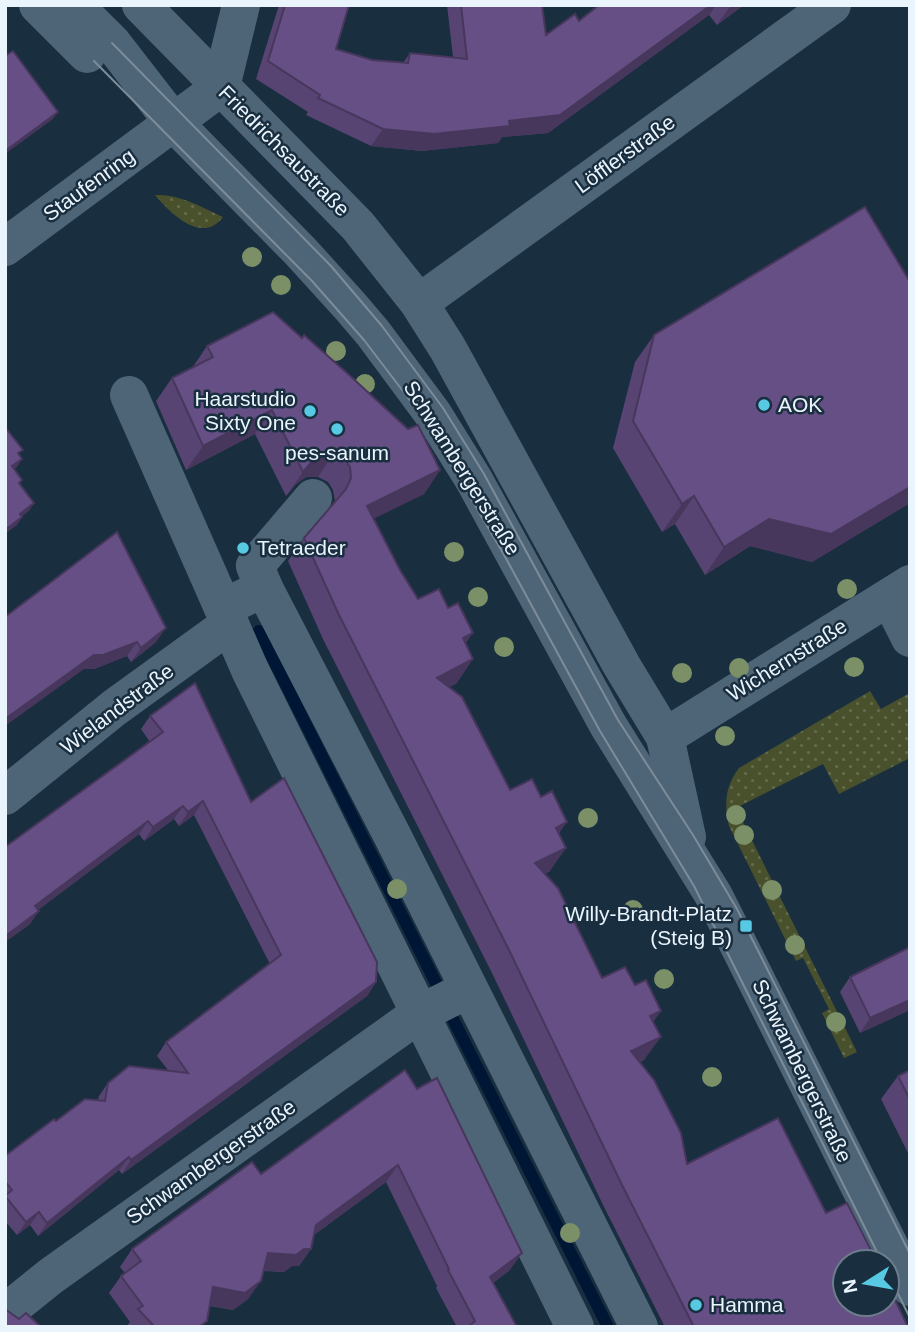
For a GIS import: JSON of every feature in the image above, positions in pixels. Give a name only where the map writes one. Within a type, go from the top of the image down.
[{"type":"street","points":[[38,5],[94,61],[174,123]]},
{"type":"street","points":[[74,5],[112,43],[174,123]]},
{"type":"street","name":"Friedrichsaustraße","points":[[141,5],[358,226],[419,303]]},
{"type":"street","points":[[221,87],[241,5]]},
{"type":"street","name":"Löfflerstraße","points":[[419,303],[832,5]]},
{"type":"street","name":"Staufenring","points":[[5,247],[221,87]]},
{"type":"street","name":"Schwambergerstraße","points":[[174,123],[322,274],[416,388],[474,480],[630,762],[692,857],[734,933],[910,1287]]},
{"type":"street","name":"Schwambergerstraße","points":[[419,303],[459,369],[622,666],[665,737],[692,857]]},
{"type":"street","points":[[129,395],[250,670],[575,1327]]},
{"type":"street","points":[[313,498],[255,566],[639,1327]]},
{"type":"street","points":[[226,616],[264,588]]},
{"type":"street","points":[[900,591],[910,638]]},
{"type":"street","name":"Wichernstraße","points":[[665,737],[900,591]]},
{"type":"street","name":"Wielandstraße","points":[[5,796],[226,616]]},
{"type":"street","name":"Schwambergerstraße","points":[[5,1312],[51,1276],[419,1014],[469,989]]},
{"type":"green space","points":[[155,195],[182,199],[223,217],[215,225],[196,227],[169,210]]},
{"type":"green space","points":[[870,691],[881,709],[908,694],[910,758],[839,794],[823,764],[736,808],[857,1052],[844,1058],[822,1013],[829,1009],[803,958],[796,961],[729,826],[726,803],[728,789],[739,768]]},
{"type":"building","points":[[285,5],[349,5],[336,49],[372,60],[408,63],[410,53],[467,59],[461,5],[542,5],[546,35],[575,14],[579,21],[599,5],[711,5],[560,115],[509,121],[510,126],[434,134],[383,129],[318,98],[320,95],[268,61]]},
{"type":"building","points":[[13,51],[58,112],[5,151],[5,56]]},
{"type":"building","name":"AOK","points":[[865,207],[910,282],[910,487],[831,534],[769,519],[724,547],[694,496],[682,504],[633,421],[654,335]]},
{"type":"building","points":[[273,312],[302,338],[304,335],[408,429],[418,425],[440,470],[367,506],[418,599],[439,589],[448,608],[458,603],[473,633],[463,638],[473,659],[437,678],[462,697],[510,790],[532,779],[541,797],[552,791],[567,822],[556,828],[566,848],[535,863],[558,888],[602,978],[625,967],[635,985],[646,980],[661,1011],[650,1016],[661,1037],[631,1051],[654,1080],[681,1133],[687,1164],[778,1118],[826,1213],[847,1203],[870,1248],[831,1248],[831,1318],[901,1318],[901,1312],[908,1327],[694,1327],[509,950],[339,615],[304,538],[346,489],[351,478],[350,467],[344,458],[334,453],[323,454],[313,460],[303,472],[272,410],[203,446],[172,378],[213,357],[207,346]]},
{"type":"building","points":[[5,427],[23,450],[18,453],[22,459],[12,466],[22,480],[19,483],[34,503],[5,530]]},
{"type":"building","points":[[117,532],[166,628],[141,648],[137,642],[103,655],[94,655],[5,719],[5,617]]},
{"type":"building","points":[[195,683],[251,802],[284,778],[377,962],[376,982],[131,1160],[129,1157],[47,1223],[39,1212],[26,1222],[5,1196],[12,1190],[5,1181],[5,1156],[85,1099],[105,1101],[108,1083],[129,1066],[188,1073],[166,1042],[281,955],[203,801],[188,812],[183,806],[153,827],[148,821],[35,906],[39,911],[7,935],[5,932],[5,847],[163,732],[150,716]]},
{"type":"building","points":[[910,947],[910,1000],[870,1018],[850,977]]},
{"type":"building","points":[[405,1070],[417,1089],[437,1078],[522,1253],[490,1277],[517,1327],[468,1327],[475,1321],[398,1165],[316,1225],[311,1249],[304,1249],[296,1255],[268,1253],[261,1281],[245,1293],[213,1287],[207,1321],[199,1327],[155,1327],[138,1309],[143,1306],[121,1276],[141,1261],[132,1249],[252,1162],[261,1174]]},
{"type":"building","points":[[910,1070],[910,1100],[898,1076]]},
{"type":"building","points":[[5,1309],[19,1319],[26,1313],[41,1327],[5,1327]]},
{"type":"waterway","points":[[259,631],[440,991]]},
{"type":"waterway","points":[[452,1017],[608,1327]]},
{"type":"tram line","points":[[112,43],[331,266],[382,326],[443,408],[484,474],[618,720],[693,835],[737,909],[910,1254]]},
{"type":"tram line","points":[[94,61],[312,281],[364,340],[425,420],[503,553],[600,731],[694,886],[875,1248]]},
{"type":"tram line","points":[[901,1300],[910,1318]]},
{"type":"place","name":"AOK","points":[[764,405]]},
{"type":"place","name":"Haarstudio Sixty One","points":[[310,411]]},
{"type":"place","name":"pes-sanum","points":[[337,429]]},
{"type":"place","name":"Tetraeder","points":[[243,548]]},
{"type":"place","name":"Willy-Brandt-Platz (Steig B)","points":[[746,926]]},
{"type":"place","name":"Hamma","points":[[696,1305]]}]
